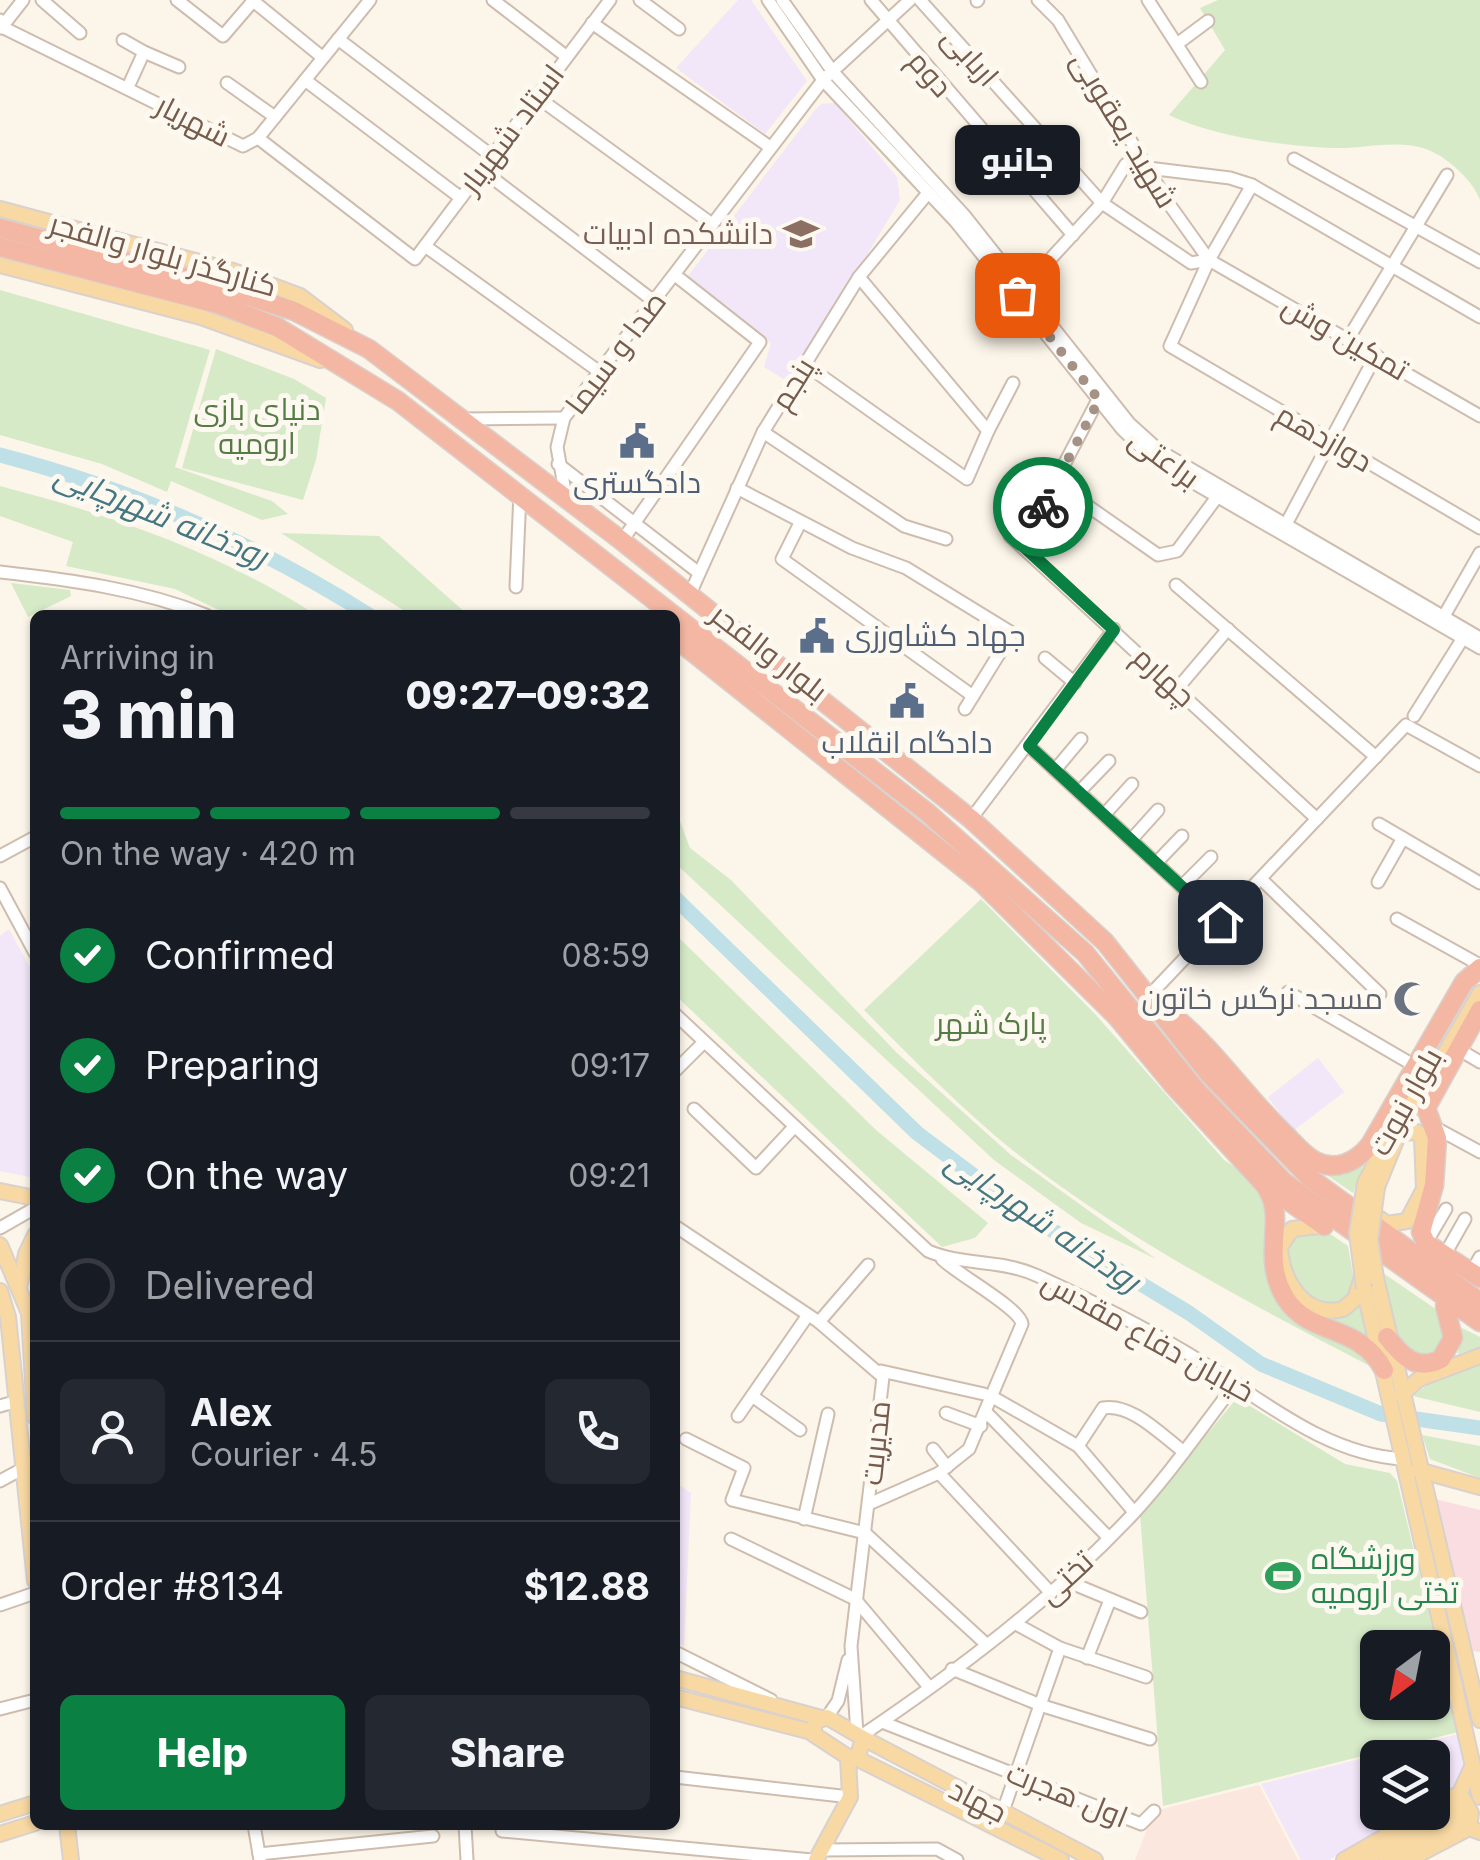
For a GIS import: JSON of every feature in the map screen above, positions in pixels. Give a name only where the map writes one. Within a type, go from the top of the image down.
[{"type":"highway","name":"بلوار والفجر","points":[[0,228],[217,286],[294,312],[369,349],[566,497],[627,533],[690,594],[971,819],[1105,942],[1209,1074],[1310,1178],[1475,1312]]},
{"type":"highway","name":"بلوار والفجر","points":[[0,247],[220,306],[277,327],[363,376],[671,610]]},
{"type":"highway","points":[[630,578],[654,610]]},
{"type":"highway","name":"بلوار والفجر","points":[[680,617],[928,813],[1052,920],[1244,1142],[1338,1230]]},
{"type":"highway","points":[[680,642],[982,883],[1118,1017],[1174,1086],[1263,1182],[1475,1312]]},
{"type":"highway","points":[[1148,997],[1192,1031],[1254,1104],[1302,1150],[1326,1164],[1345,1165],[1363,1154],[1464,982],[1480,968]]},
{"type":"highway","points":[[1477,1269],[1444,1256],[1426,1242],[1421,1232],[1434,1185],[1436,1128],[1426,1108],[1480,1010]]},
{"type":"highway","points":[[1263,1182],[1275,1205],[1270,1258],[1286,1299],[1306,1317],[1360,1340],[1384,1370]]},
{"type":"highway","points":[[1338,1230],[1445,1306],[1475,1312]]},
{"type":"highway","points":[[1388,1337],[1408,1360],[1432,1364],[1441,1359],[1453,1338],[1445,1306]]},
{"type":"main road","name":"کنارگذر بلوار والفجر","points":[[0,209],[167,252],[300,296],[369,349]]},
{"type":"main road","name":"کنارگذر بلوار والفجر","points":[[0,266],[200,317],[363,376]]},
{"type":"main road","name":"بلوار نبوت","points":[[1371,1185],[1382,1144],[1480,968]]},
{"type":"main road","name":"بلوار نبوت","points":[[1371,1185],[1480,993]]},
{"type":"main road","points":[[1310,1178],[1338,1189],[1387,1224],[1403,1224],[1416,1211],[1424,1189],[1424,1144],[1416,1132],[1399,1133]]},
{"type":"main road","points":[[1371,1185],[1368,1281],[1384,1370],[1395,1394]]},
{"type":"main road","points":[[0,1190],[30,1197]]},
{"type":"main road","points":[[1338,1230],[1302,1225],[1284,1237],[1280,1258],[1292,1288],[1313,1306],[1336,1311],[1354,1299],[1368,1281]]},
{"type":"main road","points":[[0,1245],[30,1308]]},
{"type":"main road","points":[[20,1285],[30,1246]]},
{"type":"main road","points":[[1368,1281],[1388,1337],[1395,1394],[1480,1797]]},
{"type":"main road","points":[[1,1297],[7,1404],[22,1469],[30,1538]]},
{"type":"main road","points":[[1395,1394],[1418,1379],[1480,1356]]},
{"type":"main road","points":[[1410,1459],[1480,1487]]},
{"type":"main road","points":[[1410,1459],[1480,1720]]},
{"type":"main road","name":"جهاد","points":[[680,1679],[824,1717],[883,1752],[1095,1860]]},
{"type":"main road","points":[[680,1698],[812,1732],[824,1717]]},
{"type":"main road","name":"جهاد","points":[[812,1732],[851,1757],[1060,1860]]},
{"type":"main road","points":[[817,1857],[850,1797],[851,1757],[863,1748],[860,1736]]},
{"type":"main road","points":[[874,1768],[872,1759],[883,1752]]},
{"type":"main road","points":[[1408,1860],[1466,1815],[1472,1766]]},
{"type":"main road","points":[[0,1814],[30,1805]]},
{"type":"main road","points":[[1364,1860],[1466,1815]]},
{"type":"main road","points":[[1387,1860],[1466,1815]]},
{"type":"main road","points":[[0,1834],[30,1825]]},
{"type":"main road","points":[[68,1830],[71,1860]]},
{"type":"main road","points":[[1344,1860],[1397,1830]]},
{"type":"street","points":[[1,26],[23,0]]},
{"type":"street","points":[[42,0],[80,32]]},
{"type":"street","points":[[176,0],[223,36],[253,0],[322,57]]},
{"type":"street","points":[[258,138],[370,0]]},
{"type":"street","points":[[493,0],[567,56]]},
{"type":"street","points":[[640,0],[679,29]]},
{"type":"street","name":"براعتی","points":[[768,0],[928,193],[1021,292]]},
{"type":"street","name":"براعتی","points":[[782,0],[828,76],[1021,292],[1154,460],[1217,497],[1284,529]]},
{"type":"street","name":"دوم","points":[[871,0],[887,24],[1073,235]]},
{"type":"street","name":"صدا و سیما","points":[[566,497],[557,447],[564,418],[828,76],[910,0]]},
{"type":"street","name":"اربابی","points":[[920,0],[1102,203],[1191,264],[1209,260]]},
{"type":"street","name":"شهید یعقوبی","points":[[1038,0],[1058,20],[1209,260]]},
{"type":"street","points":[[1148,0],[1201,82]]},
{"type":"street","name":"استاد شهریار","points":[[415,259],[608,1]]},
{"type":"street","points":[[1176,44],[1208,22]]},
{"type":"street","points":[[592,23],[770,147]]},
{"type":"street","name":"شهریار","points":[[1,26],[243,146],[258,138],[415,259]]},
{"type":"street","points":[[338,39],[492,156]]},
{"type":"street","points":[[122,40],[179,68]]},
{"type":"street","points":[[128,87],[144,52]]},
{"type":"street","points":[[305,80],[460,198]]},
{"type":"street","points":[[227,83],[275,116]]},
{"type":"street","points":[[537,97],[712,224]]},
{"type":"street","points":[[1294,159],[1480,262]]},
{"type":"street","name":"شهید یعقوبی","points":[[1021,292],[1102,203],[1126,164]]},
{"type":"street","points":[[1148,168],[1230,178],[1252,185],[1480,317]]},
{"type":"street","points":[[482,170],[655,302]]},
{"type":"street","points":[[1348,340],[1447,175]]},
{"type":"street","points":[[1209,260],[1252,185]]},
{"type":"street","name":"پنجم","points":[[690,594],[764,432],[859,277],[928,193]]},
{"type":"street","points":[[425,246],[601,373]]},
{"type":"street","name":"تمکین وش","points":[[1209,260],[1480,416]]},
{"type":"street","name":"دوازدهم","points":[[1209,260],[1170,346],[1480,528]]},
{"type":"street","points":[[627,533],[760,342],[675,276]]},
{"type":"street","points":[[859,277],[988,431]]},
{"type":"street","points":[[1284,529],[1376,356]]},
{"type":"street","points":[[806,365],[966,479],[1013,384]]},
{"type":"street","points":[[1022,545],[1101,395]]},
{"type":"street","name":"براعتی","points":[[1101,395],[1160,451],[1284,529],[1480,638]]},
{"type":"street","points":[[464,418],[564,418]]},
{"type":"street","points":[[764,432],[904,526],[946,539]]},
{"type":"street","points":[[558,464],[627,533],[699,573]]},
{"type":"street","points":[[1055,484],[1149,550],[1167,555],[1177,550],[1217,497]]},
{"type":"street","points":[[737,488],[800,524],[906,568],[1012,633],[965,709]]},
{"type":"street","points":[[516,587],[520,493]]},
{"type":"street","points":[[800,524],[782,559],[972,696]]},
{"type":"street","name":"چهارم","points":[[1010,536],[1317,819]]},
{"type":"street","points":[[1442,620],[1480,552]]},
{"type":"street","points":[[0,572],[158,597],[193,610]]},
{"type":"street","points":[[1176,585],[1376,757]]},
{"type":"street","name":"براعتی","points":[[1442,620],[1480,648]]},
{"type":"street","points":[[1177,689],[1228,628]]},
{"type":"street","points":[[971,819],[1114,630]]},
{"type":"street","points":[[1148,997],[1410,721],[1463,638]]},
{"type":"street","points":[[1045,658],[1075,683]]},
{"type":"street","points":[[1410,721],[1480,766]]},
{"type":"street","points":[[1055,770],[1081,739]]},
{"type":"street","points":[[1029,746],[1220,922]]},
{"type":"street","points":[[1079,792],[1108,760]]},
{"type":"street","points":[[1104,815],[1132,784]]},
{"type":"street","points":[[1131,840],[1158,810]]},
{"type":"street","points":[[1379,824],[1480,883]]},
{"type":"street","points":[[1156,863],[1182,836]]},
{"type":"street","points":[[1378,882],[1403,838]]},
{"type":"street","points":[[0,856],[30,840]]},
{"type":"street","points":[[1182,886],[1211,857]]},
{"type":"street","points":[[1261,878],[1380,994]]},
{"type":"street","points":[[0,888],[30,944]]},
{"type":"street","points":[[1397,919],[1480,968]]},
{"type":"street","points":[[1288,992],[1415,1066]]},
{"type":"street","points":[[680,1019],[908,1235],[967,1282],[1022,1317],[970,1449],[943,1470],[868,1504]]},
{"type":"street","points":[[680,1066],[704,1042]]},
{"type":"street","points":[[1458,1049],[1480,1062]]},
{"type":"street","points":[[694,1109],[756,1168],[794,1127]]},
{"type":"street","points":[[1436,1128],[1480,1152]]},
{"type":"street","points":[[1426,1242],[1446,1208]]},
{"type":"street","points":[[0,1228],[30,1211]]},
{"type":"street","points":[[1444,1256],[1465,1219]]},
{"type":"street","name":"مدیریت","points":[[680,1229],[814,1318],[881,1371],[851,1646],[838,1701],[824,1717]]},
{"type":"street","name":"خیابان دفاع مقدس","points":[[939,1256],[988,1261],[1035,1274],[1236,1383],[1348,1451],[1410,1459]]},
{"type":"street","points":[[738,1416],[814,1318],[868,1265]]},
{"type":"street","points":[[881,1371],[990,1396],[1078,1446],[1134,1512]]},
{"type":"street","name":"تختی","points":[[860,1736],[1016,1624],[1051,1593],[1134,1512],[1236,1383]]},
{"type":"street","points":[[752,1396],[800,1430]]},
{"type":"street","points":[[1078,1446],[1102,1408],[1114,1406],[1141,1419],[1184,1452]]},
{"type":"street","points":[[986,1412],[1108,1538]]},
{"type":"street","points":[[946,1413],[981,1426]]},
{"type":"street","points":[[804,1519],[828,1414]]},
{"type":"street","points":[[686,1439],[744,1468],[732,1500],[865,1533],[986,1644]]},
{"type":"street","points":[[933,1449],[943,1470],[1051,1593]]},
{"type":"street","points":[[0,1482],[22,1469]]},
{"type":"street","points":[[731,1539],[856,1598],[929,1686]]},
{"type":"street","points":[[1064,1580],[1141,1612]]},
{"type":"street","points":[[0,1605],[30,1595]]},
{"type":"street","points":[[1087,1658],[1110,1600]]},
{"type":"street","points":[[1016,1624],[1060,1648],[1146,1677]]},
{"type":"street","name":"مدیریت","points":[[851,1646],[860,1736]]},
{"type":"street","points":[[1002,1814],[1043,1706],[1060,1648]]},
{"type":"street","points":[[680,1654],[784,1706]]},
{"type":"street","points":[[952,1669],[1043,1706],[1150,1739]]},
{"type":"street","points":[[0,1709],[30,1701]]},
{"type":"street","name":"اول هجرت","points":[[882,1722],[1141,1824],[1154,1811]]},
{"type":"street","points":[[680,1778],[850,1797]]},
{"type":"street","points":[[255,1830],[259,1857],[414,1830],[434,1836]]},
{"type":"street","points":[[465,1830],[466,1860]]},
{"type":"street","points":[[502,1831],[817,1857],[937,1849],[957,1860]]},
{"type":"shaded area","points":[[738,0],[751,0],[807,81],[765,134],[676,68]]},
{"type":"shaded area","name":"دانشکده ادبیات","points":[[835,103],[897,177],[900,200],[790,383],[764,367],[771,343],[685,280],[815,110],[821,104]]},
{"type":"shaded area","points":[[9,929],[30,968],[30,1177],[0,1171],[0,936]]},
{"type":"shaded area","points":[[1318,1058],[1344,1092],[1293,1131],[1268,1097]]},
{"type":"shaded area","points":[[680,1485],[691,1493],[684,1646],[680,1644]]},
{"type":"shaded area","points":[[1435,1499],[1480,1510],[1480,1652],[1472,1651]]},
{"type":"shaded area","points":[[1458,1734],[1464,1772],[1450,1789],[1450,1740],[1434,1740]]},
{"type":"shaded area","points":[[1360,1759],[1360,1830],[1381,1830],[1329,1860],[1301,1860],[1261,1784]]},
{"type":"shaded area","points":[[1259,1785],[1298,1860],[1135,1860],[1154,1811]]},
{"type":"green space","points":[[1218,0],[1480,0],[1480,200],[1458,170],[1426,149],[1403,145],[1334,148],[1272,142],[1228,135],[1169,115],[1225,50],[1200,8]]},
{"type":"green space","points":[[0,290],[210,350],[175,467],[272,501],[288,514],[262,520],[171,481],[167,492],[102,464],[0,435]]},
{"type":"green space","name":"دنیای بازی ارومیه","points":[[216,349],[294,379],[326,398],[316,460],[303,500],[182,468]]},
{"type":"green space","points":[[0,486],[83,510],[203,554],[308,610],[219,610],[175,589],[66,566],[73,542],[0,516]]},
{"type":"green space","points":[[281,533],[379,536],[462,610],[403,610]]},
{"type":"green space","points":[[11,583],[70,590],[71,596],[42,610],[30,610],[28,617]]},
{"type":"green space","points":[[680,821],[690,848],[731,880],[897,1053],[1011,1155],[1156,1259],[1081,1223],[994,1160],[680,868]]},
{"type":"green space","name":"پارک شهر","points":[[981,899],[1095,1014],[1224,1160],[1255,1186],[1265,1212],[1269,1280],[1369,1360],[1368,1365],[1189,1268],[1102,1215],[979,1122],[864,1010]]},
{"type":"green space","points":[[680,939],[876,1130],[988,1223],[975,1238],[942,1247],[680,1000]]},
{"type":"green space","points":[[1364,1164],[1353,1193],[1327,1175],[1348,1172]]},
{"type":"green space","points":[[1324,1230],[1348,1246],[1355,1285],[1346,1301],[1327,1308],[1295,1286],[1285,1252],[1296,1233]]},
{"type":"green space","points":[[1383,1273],[1440,1312],[1446,1346],[1428,1360],[1399,1347]]},
{"type":"green space","points":[[1359,1301],[1369,1343],[1320,1320],[1344,1316]]},
{"type":"green space","points":[[1460,1327],[1480,1337],[1480,1348],[1458,1354]]},
{"type":"green space","points":[[1480,1364],[1480,1412],[1413,1396],[1427,1385]]},
{"type":"green space","name":"ورزشگاه تختی ارومیه","points":[[1237,1398],[1345,1464],[1390,1473],[1397,1481],[1433,1630],[1360,1630],[1360,1720],[1450,1720],[1450,1699],[1458,1732],[1426,1740],[1360,1740],[1360,1757],[1163,1806],[1140,1515]]},
{"type":"green space","points":[[1422,1435],[1480,1446],[1480,1478],[1430,1459]]},
{"type":"waterway","name":"رودخانه شهرچایی","points":[[0,455],[97,484],[191,521],[282,564],[361,610]]},
{"type":"waterway","name":"رودخانه شهرچایی","points":[[680,903],[917,1133],[1022,1212],[1189,1313],[1261,1364],[1381,1414],[1480,1428]]},
{"type":"way so far","points":[[1017,295],[1099,400],[1043,507]]},
{"type":"place","name":"دانشکده ادبیات","points":[[801,234]]},
{"type":"place","name":"جانبو","points":[[1017,295]]},
{"type":"place","name":"دادگستری","points":[[637,441]]},
{"type":"place","name":"جهاد کشاورزی","points":[[817,636]]},
{"type":"place","name":"دادگاه انقلاب","points":[[907,701]]},
{"type":"place","name":"مسجد نرگس خاتون","points":[[1411,999]]},
{"type":"place","name":"ورزشگاه تختی ارومیه","points":[[1283,1576]]},
{"type":"route","points":[[1043,507],[1022,545],[1114,630],[1029,746],[1220,922]]}]
